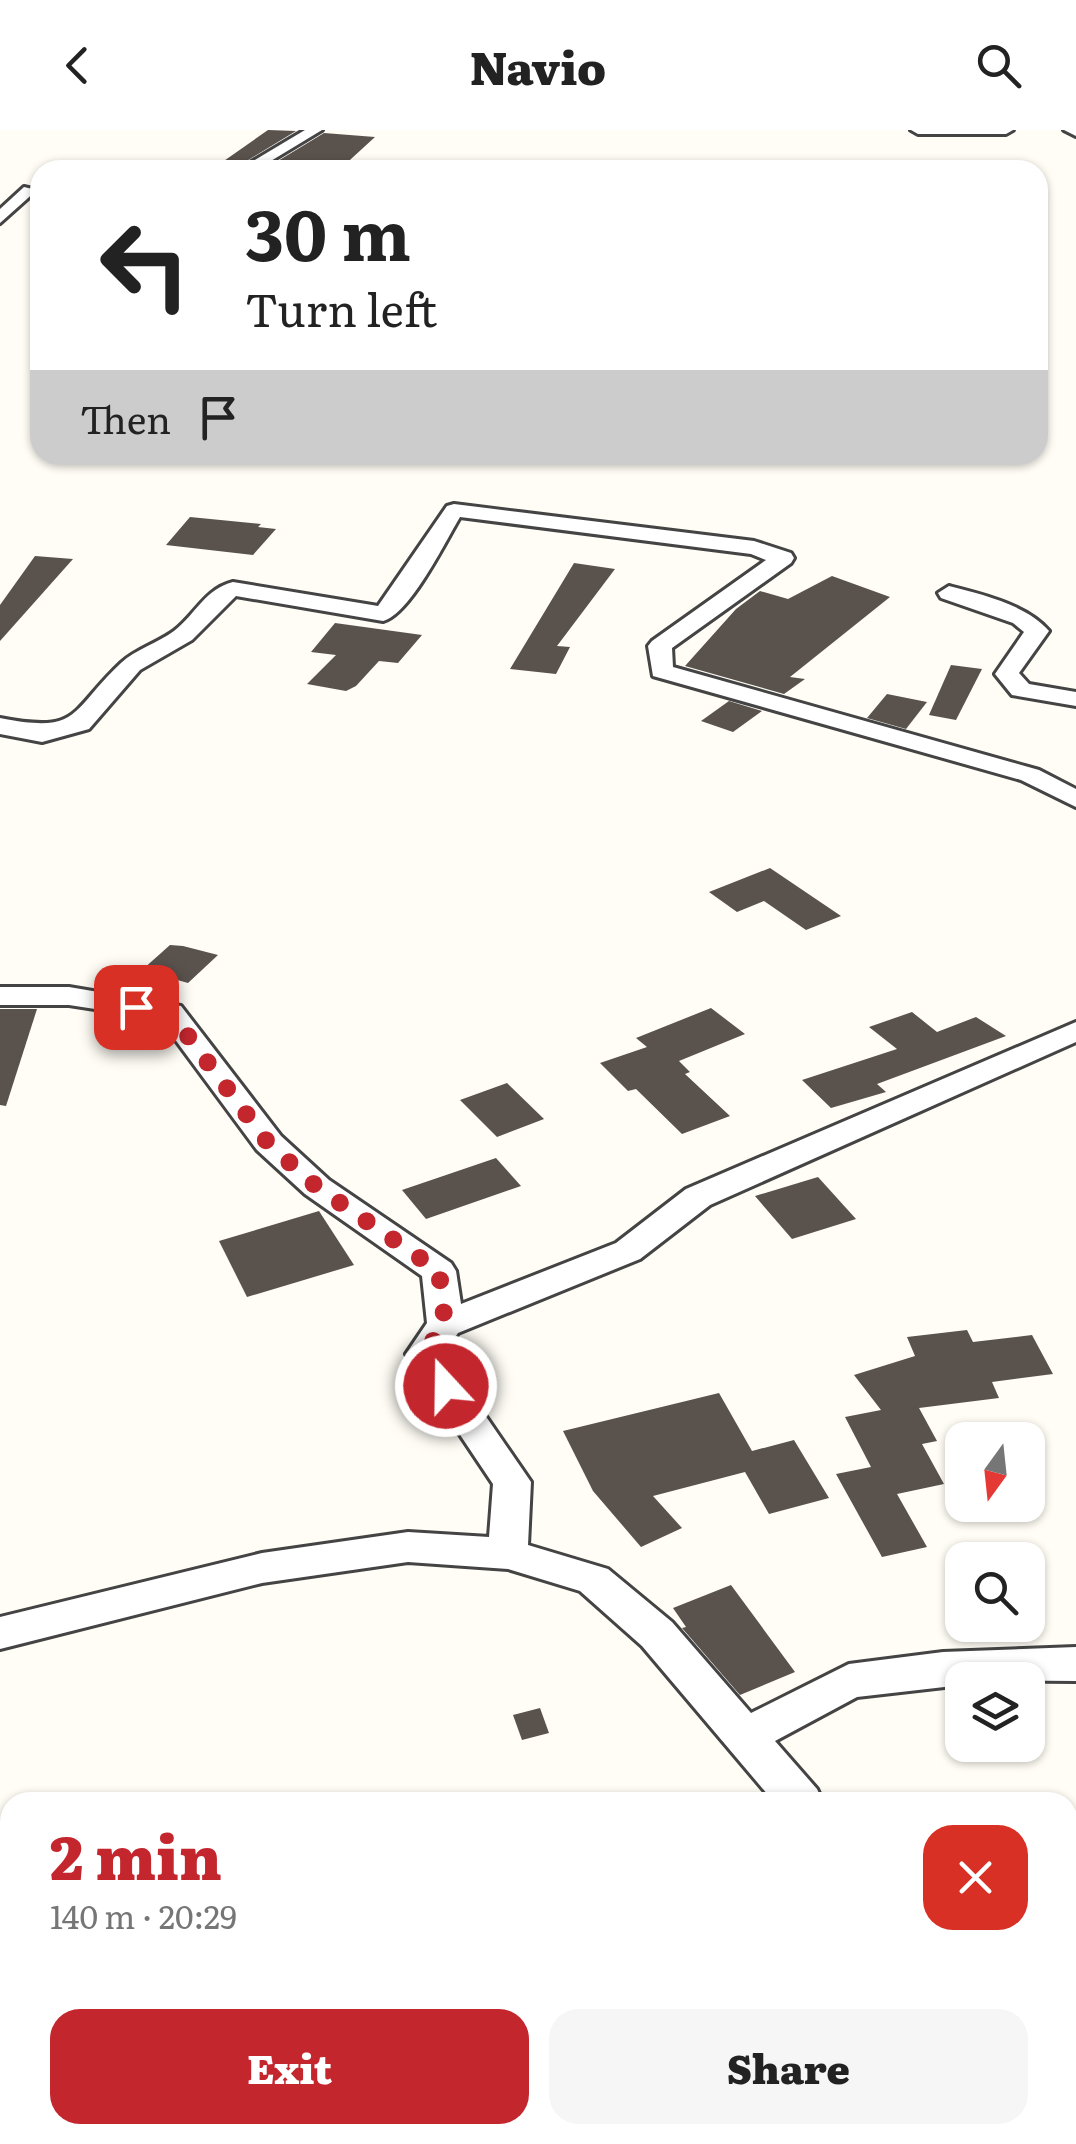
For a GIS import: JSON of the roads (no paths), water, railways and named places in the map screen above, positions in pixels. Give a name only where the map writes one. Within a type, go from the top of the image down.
[{"type":"street","points":[[262,160],[315,130]]},
{"type":"street","points":[[918,130],[1006,130]]},
{"type":"street","points":[[0,189],[30,190]]},
{"type":"street","points":[[0,218],[30,194]]},
{"type":"street","points":[[0,726],[42,734],[80,724],[132,665],[184,634],[220,595],[233,589],[384,614],[396,602],[454,510],[754,548],[783,558],[660,646],[662,671],[1030,776],[1076,799]]},
{"type":"street","points":[[949,593],[1021,618],[1037,631],[1008,674],[1021,690],[1076,699]]},
{"type":"street","points":[[0,996],[69,996],[170,1012],[268,1143],[317,1187],[439,1271],[445,1324]]},
{"type":"street","points":[[508,1554],[512,1482],[424,1354],[445,1324],[628,1251],[698,1196],[934,1096],[1076,1030]]},
{"type":"street","points":[[0,1633],[262,1568],[408,1547],[508,1554],[594,1580],[658,1634],[792,1792]]},
{"type":"street","points":[[745,1737],[850,1681],[943,1669],[1076,1664]]}]
